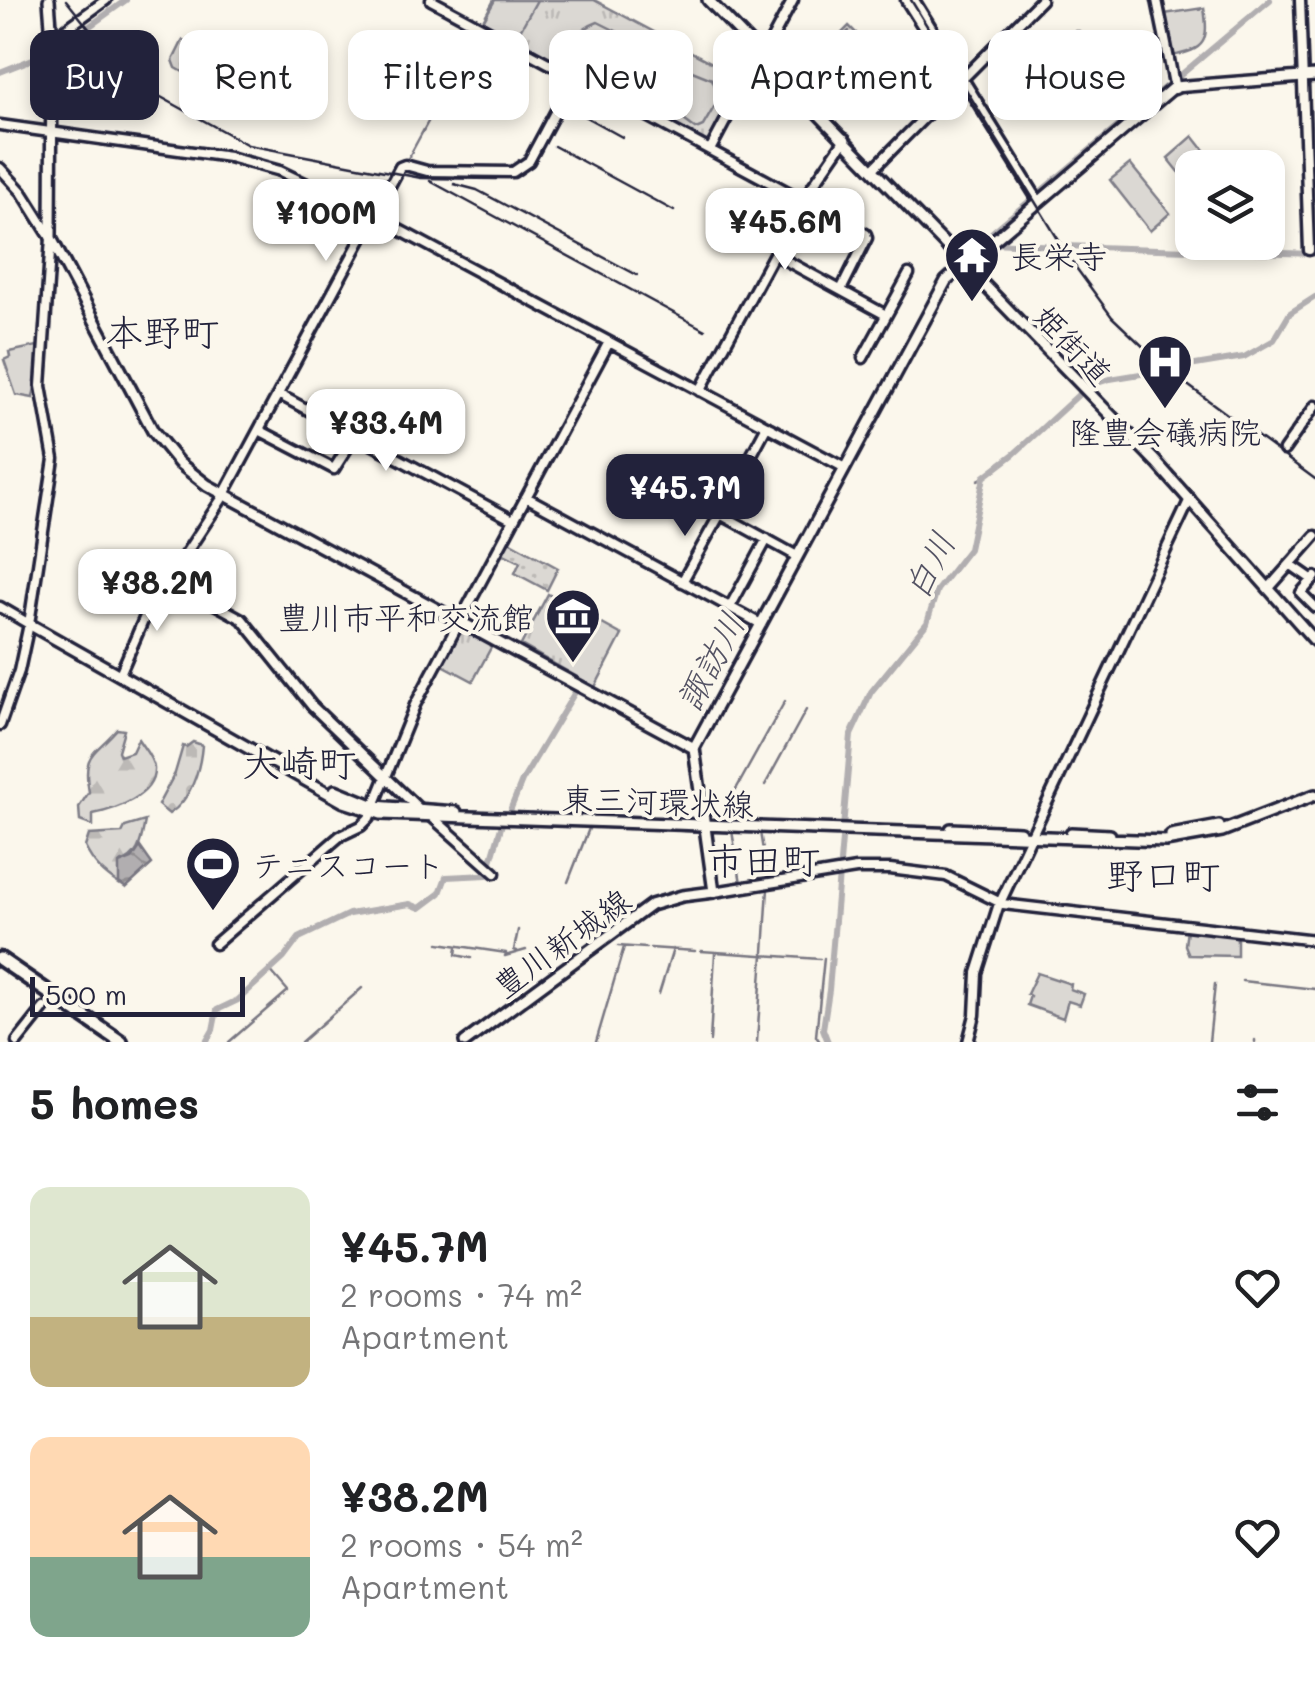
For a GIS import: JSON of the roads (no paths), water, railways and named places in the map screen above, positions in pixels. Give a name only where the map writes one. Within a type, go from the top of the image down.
[{"type":"highway","points":[[0,962],[112,1042]]},
{"type":"highway","points":[[0,962],[121,1042]]},
{"type":"main road","points":[[49,0],[51,30]]},
{"type":"main road","name":"姫街道","points":[[708,0],[737,30]]},
{"type":"main road","points":[[1008,227],[1036,197],[1175,88],[1309,78]]},
{"type":"main road","points":[[714,892],[694,748],[943,286],[1175,88]]},
{"type":"main road","points":[[50,238],[51,120]]},
{"type":"main road","name":"姫街道","points":[[826,120],[1190,499],[1315,640]]},
{"type":"main road","name":"東三河環状線","points":[[50,238],[153,431],[189,472],[694,748]]},
{"type":"main road","name":"東三河環状線","points":[[34,627],[84,648],[373,809],[432,817],[842,828],[1121,841],[1188,839],[1238,826],[1315,792]]},
{"type":"main road","name":"東三河環状線","points":[[373,809],[705,824]]},
{"type":"main road","name":"豊川新城線","points":[[465,1042],[651,905],[714,892]]},
{"type":"street","points":[[66,30],[106,0]]},
{"type":"street","points":[[431,0],[549,64]]},
{"type":"street","points":[[777,30],[793,0]]},
{"type":"street","points":[[906,0],[926,30]]},
{"type":"street","points":[[914,0],[931,30]]},
{"type":"street","points":[[968,75],[1041,0]]},
{"type":"street","points":[[1157,0],[1175,88]]},
{"type":"street","points":[[1300,0],[1309,78],[1308,250]]},
{"type":"street","points":[[968,93],[1036,197]]},
{"type":"street","points":[[121,672],[146,614],[224,494],[402,165],[427,171],[513,172],[529,161],[551,120]]},
{"type":"street","points":[[654,120],[868,237],[841,290]]},
{"type":"street","points":[[712,151],[729,120]]},
{"type":"street","points":[[874,168],[923,120]]},
{"type":"street","points":[[0,125],[256,163],[374,216],[844,468]]},
{"type":"street","points":[[700,391],[803,200],[845,139]]},
{"type":"street","points":[[0,168],[22,192],[50,238],[41,386],[54,459],[34,627],[0,726]]},
{"type":"street","points":[[774,254],[886,315]]},
{"type":"street","points":[[863,358],[909,274]]},
{"type":"street","points":[[215,944],[340,836],[361,826],[373,809],[415,705],[608,342]]},
{"type":"street","points":[[278,394],[513,520]]},
{"type":"street","points":[[1284,450],[1315,406]]},
{"type":"street","points":[[682,582],[767,426]]},
{"type":"street","points":[[259,430],[334,469],[355,436]]},
{"type":"street","points":[[526,497],[759,623]]},
{"type":"street","points":[[968,1042],[974,1024],[977,973],[1000,903],[1190,499]]},
{"type":"street","points":[[720,514],[795,555]]},
{"type":"street","points":[[1269,588],[1315,536]]},
{"type":"street","points":[[730,607],[766,539]]},
{"type":"street","points":[[1290,564],[1314,578],[1301,593],[1315,606]]},
{"type":"street","points":[[200,596],[242,619],[312,706],[420,810]]},
{"type":"street","points":[[0,607],[34,627]]},
{"type":"street","points":[[432,817],[495,874]]},
{"type":"street","points":[[714,892],[873,868],[934,873],[958,880],[1000,903],[1315,940]]},
{"type":"street","points":[[16,1042],[44,1008]]},
{"type":"water","points":[[140,847],[152,864],[126,888],[119,883],[119,864],[132,859]]},
{"type":"waterway","points":[[0,72],[58,49],[126,0]]},
{"type":"waterway","name":"諏訪川","points":[[1176,79],[1270,0]]},
{"type":"waterway","name":"諏訪川","points":[[965,255],[1166,86]]},
{"type":"waterway","points":[[405,164],[429,120]]},
{"type":"waterway","points":[[992,243],[1059,246]]},
{"type":"waterway","points":[[1064,246],[1315,254]]},
{"type":"waterway","name":"諏訪川","points":[[942,278],[956,263]]},
{"type":"waterway","name":"白川","points":[[828,1042],[823,1029],[851,735],[871,692],[927,623],[937,590],[969,549],[984,477],[1088,386],[1244,357],[1274,340],[1290,313],[1315,297]]},
{"type":"waterway","name":"白川","points":[[978,480],[984,477]]},
{"type":"waterway","points":[[478,626],[581,682]]},
{"type":"waterway","name":"諏訪川","points":[[511,808],[522,781],[581,682],[589,686]]},
{"type":"waterway","points":[[731,817],[734,793],[785,701]]},
{"type":"waterway","points":[[765,785],[806,710]]},
{"type":"waterway","name":"諏訪川","points":[[206,1042],[217,1010],[238,1000],[284,958],[299,938],[349,914],[410,904],[420,908],[440,893],[446,877],[487,875],[502,824]]},
{"type":"waterway","points":[[568,882],[590,826],[702,832]]},
{"type":"waterway","points":[[732,831],[741,883]]},
{"type":"waterway","points":[[760,832],[768,881]]},
{"type":"waterway","points":[[764,952],[768,888]]},
{"type":"waterway","points":[[517,951],[514,950],[518,930]]},
{"type":"waterway","points":[[439,943],[506,953],[505,956],[526,950]]},
{"type":"waterway","points":[[618,946],[646,948]]},
{"type":"waterway","points":[[457,947],[456,955],[471,958]]},
{"type":"waterway","points":[[596,1042],[624,947]]},
{"type":"waterway","points":[[650,948],[695,951]]},
{"type":"waterway","points":[[659,994],[673,949]]},
{"type":"waterway","points":[[701,951],[820,959]]},
{"type":"waterway","points":[[710,1041],[715,953]]},
{"type":"waterway","points":[[757,1042],[763,954]]},
{"type":"waterway","points":[[820,1042],[816,1036],[824,958]]},
{"type":"waterway","points":[[229,1042],[288,991],[269,969]]},
{"type":"waterway","points":[[1242,981],[1315,989]]},
{"type":"waterway","points":[[1209,1042],[1215,984]]},
{"type":"waterway","points":[[301,1042],[362,988]]},
{"type":"railway","points":[[66,0],[130,80],[248,145],[421,178],[496,179]]},
{"type":"railway","points":[[911,0],[1074,265],[1112,317],[1170,372],[1315,479]]},
{"type":"railway","points":[[591,120],[622,137]]},
{"type":"railway","points":[[554,146],[674,211]]},
{"type":"railway","points":[[430,181],[705,330]]},
{"type":"railway","points":[[454,184],[477,190],[637,275]]},
{"type":"place","name":"長栄寺","points":[[972,304]]},
{"type":"place","name":"隆豊会礒病院","points":[[1165,411]]},
{"type":"place","name":"豊川市平和交流館","points":[[573,665]]},
{"type":"place","name":"テニスコート","points":[[213,913]]},
{"type":"district","name":"本野町","points":[[162,331]]},
{"type":"district","name":"大崎町","points":[[299,762]]},
{"type":"district","name":"市田町","points":[[763,859]]},
{"type":"district","name":"野口町","points":[[1163,874]]}]
